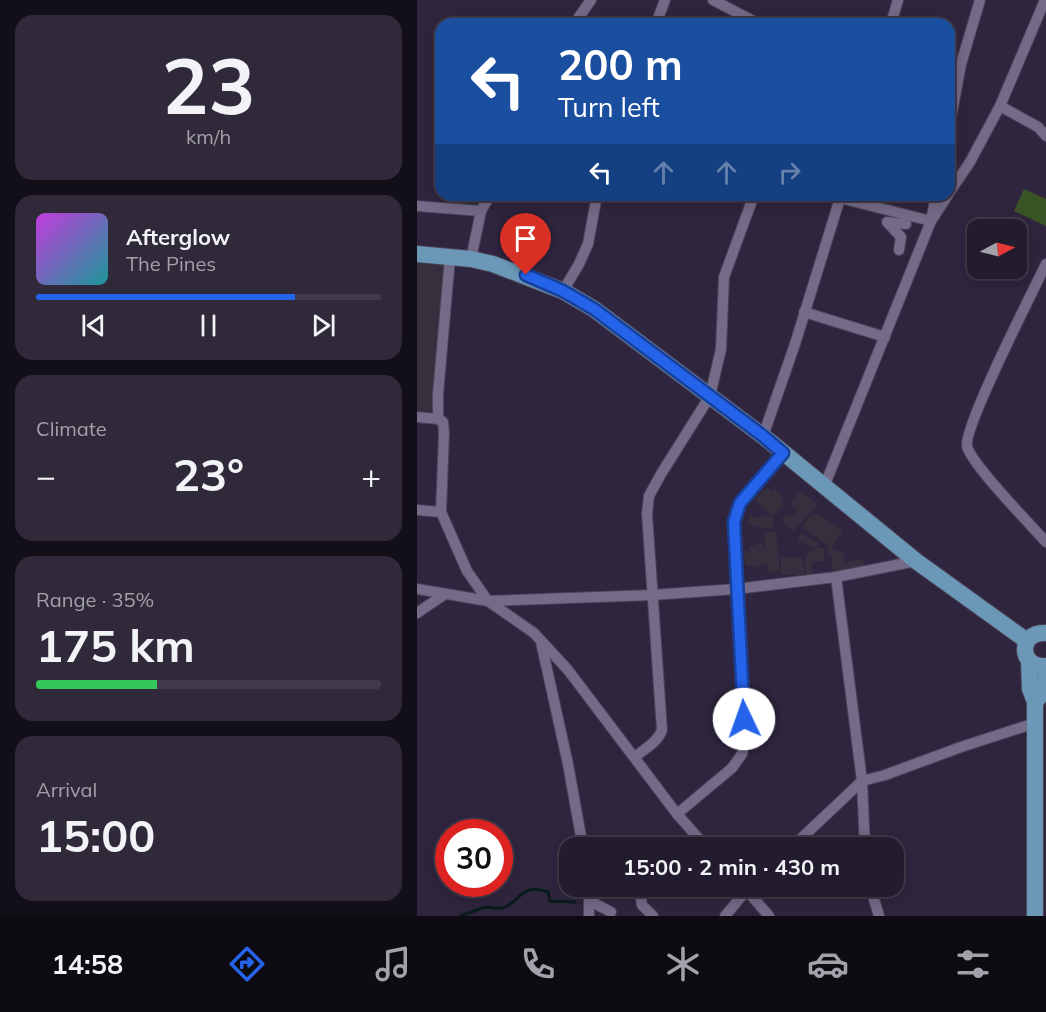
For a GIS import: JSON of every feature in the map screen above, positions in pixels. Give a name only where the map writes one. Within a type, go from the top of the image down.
[{"type":"main road","points":[[417,254],[471,259],[493,264],[563,291],[594,309],[763,436],[916,561],[1027,641]]},
{"type":"main road","points":[[1035,916],[1035,702],[1030,689],[1029,661],[1026,655],[1027,641],[1032,636],[1046,632]]},
{"type":"main road","points":[[1029,661],[1035,665],[1046,666]]},
{"type":"main road","points":[[1035,702],[1041,695],[1046,674]]},
{"type":"street","points":[[578,18],[591,0]]},
{"type":"street","points":[[658,18],[665,0]]},
{"type":"street","points":[[713,0],[748,18]]},
{"type":"street","points":[[893,18],[898,0]]},
{"type":"street","points":[[955,95],[961,64],[980,0]]},
{"type":"street","points":[[955,185],[1000,106],[1045,0]]},
{"type":"street","points":[[1000,106],[1043,129]]},
{"type":"street","points":[[471,259],[480,211],[486,201]]},
{"type":"street","points":[[563,291],[588,244],[596,201]]},
{"type":"street","points":[[635,757],[661,735],[662,730],[647,514],[649,496],[710,396],[721,349],[724,277],[752,201]]},
{"type":"street","points":[[763,436],[840,201]]},
{"type":"street","points":[[853,201],[908,220]]},
{"type":"street","points":[[931,222],[935,201]]},
{"type":"street","points":[[823,487],[931,222],[944,201]]},
{"type":"street","points":[[417,206],[480,211]]},
{"type":"street","points":[[905,239],[887,222],[908,220],[931,222]]},
{"type":"street","points":[[899,250],[905,239],[908,220]]},
{"type":"street","points":[[438,419],[438,393],[450,258]]},
{"type":"street","points":[[1046,264],[981,402],[967,438],[967,447],[987,477],[1046,542]]},
{"type":"street","points":[[804,312],[885,337]]},
{"type":"street","points":[[417,417],[438,419],[443,423],[441,512],[467,571],[488,601],[534,633],[568,670],[677,814],[697,837]]},
{"type":"street","points":[[677,814],[732,768],[742,754],[745,741],[734,522],[740,503],[783,453]]},
{"type":"street","points":[[417,510],[441,512]]},
{"type":"street","points":[[417,589],[488,601],[652,595],[736,589],[836,577],[916,561]]},
{"type":"street","points":[[836,577],[862,781],[865,837]]},
{"type":"street","points":[[417,613],[445,594]]},
{"type":"street","points":[[541,642],[568,764],[581,837]]},
{"type":"street","points":[[803,837],[862,781],[1035,723]]},
{"type":"street","points":[[589,916],[590,897]]},
{"type":"street","points":[[725,916],[739,897]]},
{"type":"street","points":[[753,897],[769,916]]},
{"type":"street","points":[[873,897],[879,916]]},
{"type":"street","points":[[641,899],[642,905],[653,916]]},
{"type":"street","points":[[590,902],[611,912]]},
{"type":"shaded area","points":[[417,257],[447,259],[432,412],[417,411]]},
{"type":"shaded area","points":[[767,487],[771,492],[775,488],[783,496],[780,499],[785,504],[772,517],[755,500]]},
{"type":"shaded area","points":[[801,490],[817,505],[793,531],[781,520],[787,514],[791,517],[797,511],[790,503]]},
{"type":"shaded area","points":[[816,513],[843,530],[832,548],[843,553],[845,562],[863,559],[864,569],[832,572],[832,556],[828,555],[830,547],[802,528],[811,514],[814,516]]},
{"type":"shaded area","points":[[749,516],[774,518],[772,529],[748,525]]},
{"type":"shaded area","points":[[776,531],[780,571],[768,572],[766,560],[766,564],[752,568],[752,565],[745,565],[744,551],[749,551],[749,547],[762,542],[766,552],[764,532]]},
{"type":"shaded area","points":[[801,533],[809,537],[808,540],[810,538],[819,543],[817,548],[824,548],[825,561],[812,562],[813,576],[806,576],[805,556],[808,556],[808,552],[817,550],[797,540]]},
{"type":"shaded area","points":[[781,557],[801,557],[805,574],[781,575]]},
{"type":"green space","points":[[1024,189],[1046,199],[1046,226],[1014,211]]},
{"type":"waterway","points":[[460,916],[487,907],[502,908],[532,889],[548,892],[550,901],[575,902]]},
{"type":"route","points":[[526,275],[563,291],[594,309],[783,453],[740,503],[734,522],[744,719]]}]
